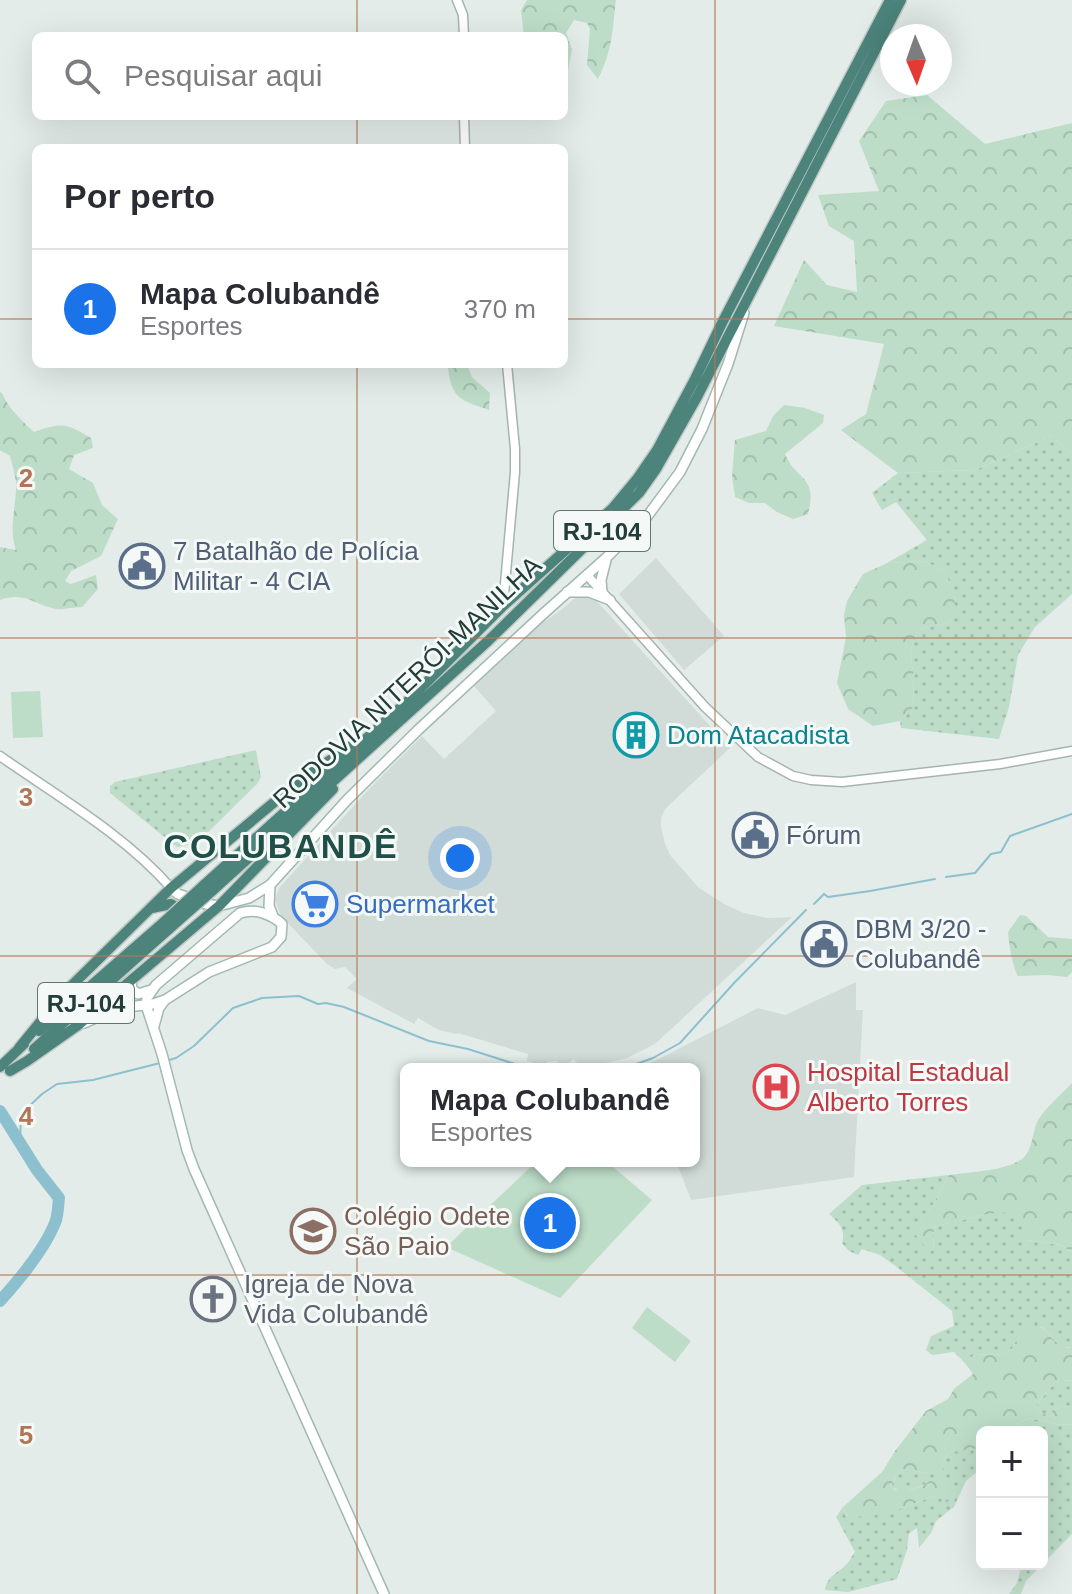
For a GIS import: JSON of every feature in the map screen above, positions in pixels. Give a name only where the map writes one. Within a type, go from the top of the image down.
[{"type":"highway","name":"RODOVIA NITERÓI-MANILHA","points":[[384,730],[503,606],[613,508],[637,479],[657,450],[695,379],[890,0]]},
{"type":"highway","name":"RODOVIA NITERÓI-MANILHA","points":[[3,1074],[384,730],[488,641],[639,493],[677,435],[901,0]]},
{"type":"highway","points":[[19,1048],[64,993],[150,908],[174,891],[191,871],[301,780],[384,730]]},
{"type":"highway","points":[[219,906],[384,730]]},
{"type":"highway","points":[[191,871],[191,891],[197,901]]},
{"type":"highway","points":[[150,908],[171,904],[183,911]]},
{"type":"highway","name":"RJ-104","points":[[131,982],[219,906]]},
{"type":"highway","name":"RODOVIA NITERÓI-MANILHA","points":[[3,1074],[19,1048],[166,925]]},
{"type":"highway","points":[[3,1074],[77,1026],[131,982]]},
{"type":"main road","points":[[273,916],[269,906],[270,885],[347,800],[646,518],[680,472],[702,429],[728,364],[749,295]]},
{"type":"main road","points":[[602,592],[601,580],[607,557]]},
{"type":"main road","points":[[567,592],[589,592],[610,600]]},
{"type":"main road","name":"RJ-104","points":[[219,906],[249,898],[270,885]]},
{"type":"main road","points":[[174,891],[219,906],[225,918],[224,928]]},
{"type":"main road","points":[[174,891],[186,923],[184,936]]},
{"type":"main road","name":"RJ-104","points":[[131,982],[132,989],[138,994],[151,990],[243,912],[273,916],[282,924],[281,937],[272,947],[209,972],[165,1000],[155,999],[151,990]]},
{"type":"main road","points":[[151,990],[146,1005],[194,1169],[384,1594]]},
{"type":"main road","points":[[77,1026],[119,1008],[165,1000]]},
{"type":"main road","points":[[154,1026],[159,1008],[165,1000]]},
{"type":"street","points":[[457,0],[463,15],[464,32]]},
{"type":"street","points":[[464,120],[465,144]]},
{"type":"street","points":[[503,606],[515,472],[507,368]]},
{"type":"street","points":[[587,575],[705,707],[764,761],[793,776],[842,782],[1000,764],[1072,751]]},
{"type":"street","points":[[506,579],[521,590]]},
{"type":"street","points":[[0,756],[118,838],[153,867],[174,891]]},
{"type":"shaded area","points":[[656,558],[724,636],[684,670],[619,594]]},
{"type":"shaded area","points":[[579,595],[594,598],[730,748],[665,809],[661,827],[670,855],[699,888],[726,905],[768,918],[792,917],[655,1044],[627,1058],[604,1063],[578,1063],[574,1059],[568,1063],[534,1063],[527,1061],[528,1054],[439,1030],[418,1018],[414,1024],[347,988],[357,979],[345,967],[335,969],[327,964],[281,916],[275,900],[279,888],[422,736],[444,759],[496,711],[474,686],[533,629]]},
{"type":"shaded area","name":"Hospital Estadual Alberto Torres","points":[[856,982],[856,1010],[863,1010],[854,1177],[691,1200],[678,1167],[700,1167],[700,1063],[651,1063],[758,1008],[785,1015]]},
{"type":"green space","points":[[527,0],[616,0],[609,49],[598,79],[587,65],[590,29],[587,23],[574,20],[567,32],[524,32],[521,10]]},
{"type":"green space","points":[[568,38],[572,49],[568,70]]},
{"type":"green space","points":[[928,96],[985,144],[1072,123],[1072,453],[1051,436],[975,470],[898,473],[841,430],[866,414],[884,344],[774,326],[804,260],[827,285],[857,292],[854,241],[829,226],[818,195],[879,191],[859,141],[886,101]]},
{"type":"green space","points":[[448,368],[469,368],[472,377],[490,393],[489,410],[471,404],[455,393]]},
{"type":"green space","points":[[0,392],[34,432],[64,426],[91,438],[93,448],[74,455],[69,469],[93,483],[102,505],[118,519],[101,556],[71,571],[65,581],[71,584],[96,575],[98,589],[82,607],[56,609],[17,597],[0,600],[0,547],[16,550],[13,524],[16,482],[10,456],[0,450]]},
{"type":"green space","points":[[784,405],[824,415],[823,423],[785,454],[805,480],[810,492],[808,514],[793,519],[765,503],[749,503],[735,497],[732,476],[735,440],[766,431],[773,416]]},
{"type":"green space","points":[[1051,436],[1072,453],[1072,594],[1035,627],[1018,655],[1009,707],[999,739],[901,728],[900,721],[913,706],[914,678],[910,652],[917,631],[955,617],[954,595],[945,572],[925,561],[887,563],[927,540],[896,502],[882,510],[872,493],[898,473],[975,470]]},
{"type":"green space","points":[[925,561],[945,572],[954,594],[956,617],[917,631],[910,652],[914,678],[913,707],[900,721],[873,726],[848,709],[837,683],[846,637],[844,615],[847,601],[863,574],[887,563]]},
{"type":"green space","points":[[40,691],[43,737],[13,738],[11,692]]},
{"type":"green space","points":[[256,750],[261,777],[257,784],[201,839],[192,844],[177,847],[110,793],[110,786],[115,782]]},
{"type":"green space","points":[[1020,915],[1026,916],[1048,937],[1072,939],[1072,972],[1067,977],[1018,976],[1012,961],[1008,932]]},
{"type":"green space","points":[[1072,1083],[1072,1252],[1061,1245],[1026,1240],[1026,1226],[1013,1212],[988,1214],[936,1226],[933,1233],[934,1250],[929,1252],[914,1233],[916,1224],[931,1208],[949,1175],[997,1169],[1022,1159],[1026,1156],[1038,1120]]},
{"type":"green space","points":[[531,1167],[613,1167],[652,1200],[560,1298],[446,1247]]},
{"type":"green space","points":[[949,1175],[931,1208],[916,1224],[934,1250],[933,1233],[936,1226],[1014,1211],[1026,1226],[1026,1240],[1061,1245],[1072,1252],[1072,1348],[1059,1346],[1042,1327],[1026,1330],[1012,1349],[1001,1354],[974,1355],[965,1363],[954,1352],[932,1355],[926,1350],[931,1336],[954,1326],[952,1311],[880,1255],[862,1249],[858,1255],[842,1243],[841,1227],[829,1214],[862,1185]]},
{"type":"green space","points":[[647,1307],[691,1341],[675,1362],[632,1328]]},
{"type":"green space","points":[[1035,1324],[1055,1342],[1072,1348],[1072,1380],[1055,1382],[1035,1407],[1044,1414],[1072,1406],[1072,1424],[1060,1425],[1029,1418],[1015,1426],[976,1426],[976,1448],[949,1452],[942,1464],[944,1470],[928,1473],[903,1469],[891,1486],[895,1490],[911,1490],[931,1480],[952,1481],[948,1503],[935,1496],[878,1514],[861,1517],[846,1515],[843,1507],[882,1472],[926,1411],[948,1399],[954,1389],[973,1374],[965,1363],[974,1355],[1001,1354],[1012,1349],[1025,1330]]},
{"type":"green space","points":[[1072,1380],[1072,1406],[1044,1414],[1035,1407],[1055,1382]]},
{"type":"green space","points":[[1029,1418],[1060,1425],[1072,1424],[1072,1534],[1048,1559],[1048,1426],[1015,1426]]},
{"type":"green space","points":[[976,1448],[976,1473],[966,1481],[954,1507],[936,1521],[919,1548],[917,1528],[909,1533],[897,1579],[848,1592],[825,1590],[830,1578],[847,1564],[855,1552],[836,1517],[843,1507],[846,1516],[903,1508],[935,1496],[931,1480],[906,1490],[891,1487],[903,1469],[928,1473],[942,1464],[949,1452]]},
{"type":"green space","points":[[1020,1570],[1037,1570],[1026,1581],[1021,1594],[1009,1594],[1017,1583]]},
{"type":"waterway","points":[[946,877],[975,873],[991,854],[1001,852],[1010,836],[1072,814]]},
{"type":"waterway","points":[[814,904],[824,894],[828,897],[935,879]]},
{"type":"waterway","points":[[639,1063],[680,1043],[806,910]]},
{"type":"waterway","points":[[166,1061],[194,1046],[233,1008],[262,998],[299,996],[318,1004],[344,1007],[429,1041],[512,1063]]},
{"type":"waterway","points":[[20,1143],[21,1114],[57,1084],[93,1080],[160,1063]]},
{"type":"waterway","points":[[0,1111],[37,1170],[59,1198],[56,1220],[44,1244],[0,1301]]},
{"type":"place","name":"7 Batalhão de Polícia Militar - 4 CIA","points":[[142,566]]},
{"type":"place","name":"Dom Atacadista","points":[[636,735]]},
{"type":"place","name":"Fórum","points":[[755,835]]},
{"type":"place","name":"Supermarket","points":[[315,904]]},
{"type":"place","name":"DBM 3/20 - Colubandê","points":[[824,944]]},
{"type":"place","name":"Hospital Estadual Alberto Torres","points":[[776,1087]]},
{"type":"place","name":"Mapa Colubandê","points":[[550,1223]]},
{"type":"place","name":"Colégio Odete São Paio","points":[[313,1231]]},
{"type":"place","name":"Igreja de Nova Vida Colubandê","points":[[213,1299]]},
{"type":"district","name":"COLUBANDÊ","points":[[281,846]]}]
